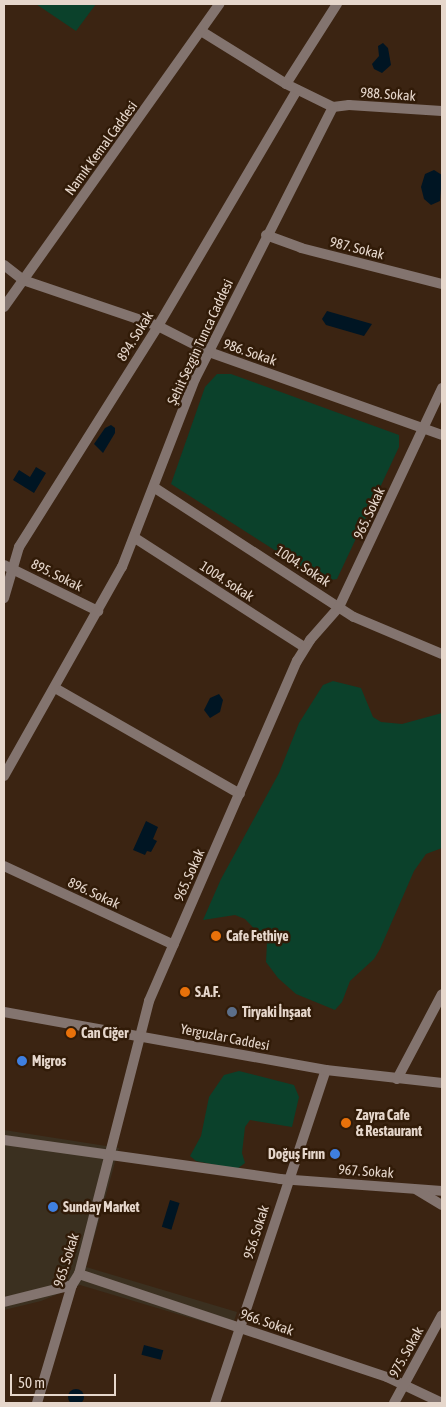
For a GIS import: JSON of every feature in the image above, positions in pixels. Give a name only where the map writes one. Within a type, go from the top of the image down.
[{"type":"street","name":"Namık Kemal Caddesi","points":[[4,307],[219,4]]},
{"type":"street","points":[[286,84],[337,4]]},
{"type":"street","points":[[201,31],[286,84],[333,108]]},
{"type":"street","name":"894. Sokak","points":[[4,598],[8,567],[18,548],[158,326],[297,90]]},
{"type":"street","name":"988. Sokak","points":[[333,108],[349,105],[442,111]]},
{"type":"street","name":"Şehit Sezgin Tunca Caddesi","points":[[4,776],[55,688],[136,538],[195,380],[266,235],[333,108]]},
{"type":"street","name":"987. Sokak","points":[[266,235],[301,248],[442,284]]},
{"type":"street","name":"986. Sokak","points":[[4,265],[24,280],[158,326],[209,352],[442,435]]},
{"type":"street","name":"965. Sokak","points":[[37,1403],[72,1284],[79,1274],[149,1001],[304,648],[339,607],[442,388]]},
{"type":"street","name":"1004. Sokak","points":[[155,488],[339,607],[442,654]]},
{"type":"street","name":"1004. sokak","points":[[136,538],[304,648]]},
{"type":"street","name":"895. Sokak","points":[[8,567],[98,610]]},
{"type":"street","points":[[55,688],[240,794]]},
{"type":"street","name":"896. Sokak","points":[[4,866],[174,945]]},
{"type":"street","points":[[397,1080],[442,994]]},
{"type":"street","name":"Yerguzlar Caddesi","points":[[4,1012],[140,1034],[326,1070],[397,1080],[442,1083]]},
{"type":"street","name":"956. Sokak","points":[[215,1403],[288,1180],[315,1110],[326,1070]]},
{"type":"street","points":[[4,1140],[110,1155]]},
{"type":"street","name":"967. Sokak","points":[[110,1155],[288,1180],[442,1191]]},
{"type":"street","points":[[414,1188],[442,1205]]},
{"type":"street","name":"966. Sokak","points":[[79,1274],[404,1383],[442,1403]]},
{"type":"street","points":[[4,1302],[72,1284]]},
{"type":"street","name":"975. Sokak","points":[[394,1403],[442,1315]]},
{"type":"shaded area","name":"Sunday Market","points":[[4,1130],[119,1148],[86,1267],[237,1312],[231,1330],[80,1285],[41,1301],[4,1310]]},
{"type":"green space","points":[[36,4],[96,4],[76,31]]},
{"type":"green space","points":[[217,374],[231,374],[399,435],[399,447],[337,579],[323,581],[171,484],[205,387]]},
{"type":"green space","points":[[333,681],[361,688],[373,717],[381,722],[402,724],[442,713],[442,848],[426,854],[414,871],[380,949],[374,959],[350,981],[342,1002],[335,1010],[296,994],[278,978],[266,962],[267,942],[245,919],[235,915],[203,920],[221,879],[279,773],[299,723],[323,685]]},
{"type":"green space","points":[[239,1071],[294,1085],[299,1097],[292,1127],[250,1120],[245,1127],[242,1153],[245,1163],[237,1169],[196,1161],[190,1156],[201,1136],[209,1097],[224,1075]]},
{"type":"water","points":[[383,43],[388,48],[391,65],[382,73],[374,69],[372,64],[379,56],[378,46]]},
{"type":"water","points":[[434,170],[442,175],[440,201],[431,205],[424,199],[421,187],[425,174]]},
{"type":"water","points":[[327,311],[372,324],[364,336],[326,325],[322,319]]},
{"type":"water","points":[[111,425],[115,428],[115,433],[103,453],[94,444],[105,428]]},
{"type":"water","points":[[36,467],[46,473],[34,493],[13,480],[19,470],[30,477]]},
{"type":"water","points":[[219,694],[223,700],[220,712],[210,718],[204,710],[210,698]]},
{"type":"water","points":[[146,821],[158,827],[153,839],[157,841],[151,852],[147,851],[145,855],[133,850]]},
{"type":"water","points":[[170,1200],[180,1203],[171,1230],[162,1227]]},
{"type":"water","points":[[144,1345],[163,1350],[161,1360],[141,1355]]},
{"type":"water","points":[[76,1389],[84,1397],[76,1405],[68,1397]]},
{"type":"place","name":"Cafe Fethiye","points":[[216,936]]},
{"type":"place","name":"S.A.F.","points":[[185,992]]},
{"type":"place","name":"Tiryaki İnşaat","points":[[232,1012]]},
{"type":"place","name":"Can Ciğer","points":[[71,1033]]},
{"type":"place","name":"Migros","points":[[22,1061]]},
{"type":"place","name":"Zayra Cafe & Restaurant","points":[[346,1123]]},
{"type":"place","name":"Doğuş Fırın","points":[[335,1154]]},
{"type":"place","name":"Sunday Market","points":[[53,1207]]}]
